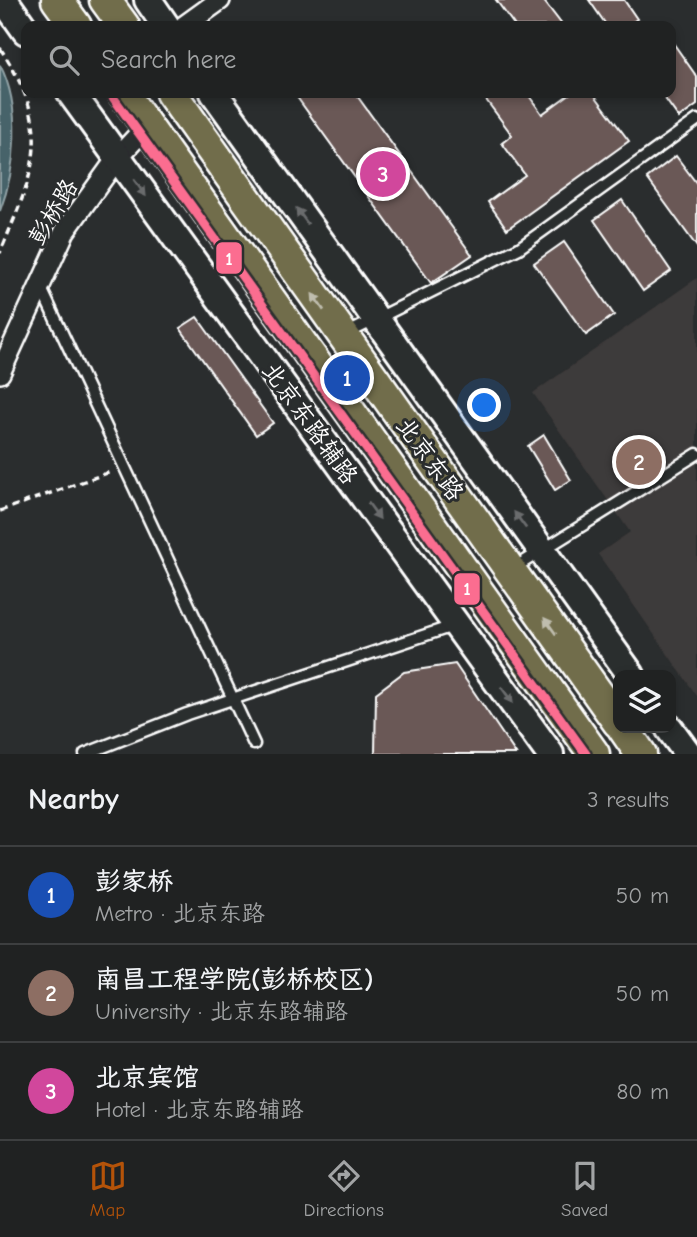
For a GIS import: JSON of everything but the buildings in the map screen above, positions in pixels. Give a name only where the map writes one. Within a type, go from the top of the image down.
[{"type":"main road","points":[[4,0],[21,24]]},
{"type":"main road","points":[[57,0],[72,21]]},
{"type":"main road","points":[[105,0],[120,21]]},
{"type":"main road","points":[[148,0],[163,21]]},
{"type":"main road","name":"北京东路辅路","points":[[75,98],[550,754]]},
{"type":"main road","name":"北京东路","points":[[127,98],[594,754]]},
{"type":"main road","name":"北京东路","points":[[175,98],[613,715]]},
{"type":"main road","points":[[218,98],[627,670]]},
{"type":"main road","points":[[626,733],[641,754]]},
{"type":"main road","points":[[673,733],[688,754]]},
{"type":"street","points":[[190,21],[219,0]]},
{"type":"street","name":"彭桥路","points":[[0,373],[65,231],[118,157],[147,126]]},
{"type":"lane","points":[[342,336],[519,248],[697,120]]},
{"type":"lane","points":[[40,286],[254,744]]},
{"type":"lane","points":[[510,570],[697,454]]},
{"type":"lane","points":[[85,754],[233,698],[456,625]]},
{"type":"path","points":[[0,48],[21,84]]},
{"type":"path","points":[[0,253],[33,173],[35,151],[31,107],[27,98]]},
{"type":"path","points":[[0,511],[125,467]]},
{"type":"shaded area","points":[[697,278],[697,696],[598,554],[630,532],[533,393]]},
{"type":"water","points":[[0,65],[12,100],[14,138],[10,176],[0,211]]},
{"type":"transit line","name":"1","points":[[114,98],[586,754]]},
{"type":"place","name":"北京宾馆","points":[[383,174]]},
{"type":"place","name":"彭家桥","points":[[347,378]]},
{"type":"place","name":"南昌工程学院(彭桥校区)","points":[[639,462]]}]
